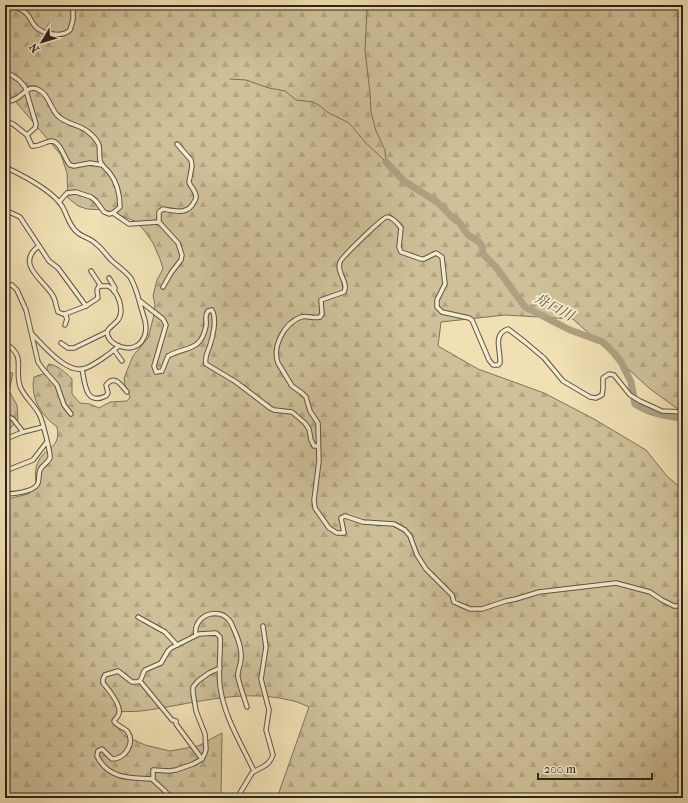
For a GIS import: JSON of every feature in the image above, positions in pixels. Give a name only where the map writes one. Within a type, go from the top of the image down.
[{"type":"street","points":[[12,5],[27,13],[35,26],[39,29],[50,33],[60,34],[67,32],[72,26],[73,5]]},
{"type":"street","points":[[5,72],[19,80],[26,87],[36,124],[35,128],[27,135]]},
{"type":"street","points":[[5,98],[8,101],[12,101],[28,89],[35,88],[41,91],[59,117],[67,122],[83,128],[92,136],[99,145],[100,160],[102,164],[115,179],[118,187],[120,207],[113,214]]},
{"type":"street","points":[[5,121],[13,124],[27,135],[31,145],[34,147],[49,142],[56,143],[70,165],[74,166],[90,163],[102,164]]},
{"type":"street","points":[[163,287],[181,260],[182,255],[178,243],[159,222],[159,212],[161,210],[186,211],[193,204],[196,197],[195,192],[189,182],[192,166],[191,160],[177,144]]},
{"type":"street","points":[[5,167],[37,184],[59,202],[77,232],[100,247],[128,275],[140,301],[146,328],[145,338],[133,347],[119,346],[112,342],[107,332]]},
{"type":"street","points":[[59,202],[67,193],[79,192],[94,199],[104,212],[113,214],[129,224],[159,222]]},
{"type":"street","points":[[5,210],[20,217],[49,261],[58,268],[86,306]]},
{"type":"street","points":[[683,412],[662,411],[640,401],[630,395],[614,375],[609,374],[603,378],[602,395],[596,398],[590,397],[563,381],[544,358],[508,329],[501,333],[498,338],[500,363],[498,365],[493,365],[489,360],[472,320],[442,312],[437,307],[437,300],[445,284],[442,257],[436,253],[421,259],[401,252],[399,247],[402,228],[392,219],[386,217],[340,260],[339,270],[345,285],[344,292],[321,300],[322,314],[320,317],[303,317],[288,325],[283,332],[276,355],[278,363],[292,386],[306,397],[310,411],[318,423],[318,461],[314,504],[320,516],[329,528],[336,533],[340,534],[344,532],[342,518],[345,516],[363,522],[389,522],[399,526],[406,530],[410,536],[417,555],[426,569],[452,595],[455,603],[470,609],[482,609],[506,600],[516,599],[539,592],[616,583],[650,592],[674,606],[683,606]]},
{"type":"street","points":[[40,246],[32,253],[30,260],[31,268],[36,277],[54,298],[58,312],[65,314],[86,306],[98,298],[97,290],[99,286],[108,286],[117,296],[120,312],[118,319],[107,332],[74,348],[68,348],[61,343]]},
{"type":"street","points":[[91,271],[101,286]]},
{"type":"street","points":[[109,278],[115,288],[114,291]]},
{"type":"street","points":[[5,286],[12,285],[17,290],[26,310],[38,362],[57,385],[64,406],[71,414]]},
{"type":"street","points":[[140,301],[163,319],[166,325],[154,366],[156,372],[162,371],[168,356],[193,347],[201,341],[207,323],[206,314],[208,311],[212,310],[214,319],[212,338],[206,356],[206,364],[242,387],[270,408],[274,410],[292,412],[308,426],[311,443],[314,446],[318,446]]},
{"type":"street","points":[[65,314],[67,319],[65,325]]},
{"type":"street","points":[[32,334],[49,352],[63,363],[75,369],[88,367],[119,346]]},
{"type":"street","points":[[5,343],[17,353],[21,388],[40,415],[46,443],[50,451],[50,458],[40,470],[37,485],[30,490],[5,494]]},
{"type":"street","points":[[114,350],[122,361]]},
{"type":"street","points":[[82,369],[87,392],[91,397],[100,398],[106,396],[108,393],[106,385],[108,382],[114,380],[117,380],[127,392]]},
{"type":"street","points":[[5,415],[13,419],[23,432]]},
{"type":"street","points":[[5,439],[23,432],[43,427]]},
{"type":"street","points":[[5,471],[33,460],[46,443]]},
{"type":"street","points":[[196,635],[195,630],[200,620],[204,616],[216,613],[222,614],[226,617],[238,639],[241,649],[238,676],[247,707]]},
{"type":"street","points":[[138,617],[165,632],[177,645]]},
{"type":"street","points":[[237,798],[254,771],[261,769],[273,755],[266,730],[269,710],[261,679],[266,647],[263,626]]},
{"type":"street","points":[[140,681],[145,670],[161,664],[168,650],[196,635],[208,632],[218,634],[220,646],[221,691],[228,717],[254,771]]},
{"type":"street","points":[[170,798],[152,779],[152,770],[176,770],[193,764],[202,758],[206,749],[205,734],[196,711],[192,690],[198,681],[214,670],[220,668]]},
{"type":"street","points":[[140,681],[132,682],[118,671],[105,676],[103,683],[115,699],[119,710],[114,721],[126,731],[130,736],[130,740],[128,750],[122,757],[112,759],[102,749],[98,750],[97,756],[105,768],[118,776],[126,778],[152,779]]},
{"type":"street","points":[[140,681],[172,720],[176,721],[176,724],[202,758]]},
{"type":"green space","points":[[5,5],[683,5],[683,413],[649,388],[573,319],[505,315],[441,322],[438,346],[478,369],[544,393],[594,419],[646,450],[666,475],[676,484],[683,487],[683,798],[277,798],[309,707],[292,700],[252,696],[215,699],[141,711],[117,712],[116,726],[125,736],[145,745],[170,751],[198,746],[222,733],[221,798],[5,798],[5,504],[12,498],[28,494],[37,488],[35,474],[37,463],[42,455],[55,443],[58,434],[57,427],[46,417],[35,399],[33,385],[34,377],[47,372],[47,367],[49,364],[53,365],[72,379],[72,394],[80,403],[90,404],[99,408],[110,402],[127,401],[130,397],[124,378],[133,356],[148,338],[154,315],[155,304],[153,296],[157,280],[163,269],[153,243],[144,230],[135,221],[105,210],[87,209],[78,206],[68,198],[67,173],[61,155],[5,89]]},
{"type":"green space","points":[[5,372],[13,373],[9,391],[17,405],[18,420],[5,434]]},
{"type":"waterway","points":[[366,5],[365,50],[371,112],[376,131],[385,150],[386,160]]},
{"type":"waterway","points":[[230,79],[246,80],[269,88],[285,91],[296,100],[313,102],[327,112],[349,123],[365,142],[386,162]]},
{"type":"waterway","name":"舟口川","points":[[386,162],[404,181],[437,202],[459,222],[468,235],[479,242],[482,246],[483,254],[496,267],[525,307],[570,330],[603,342],[621,362],[631,382],[635,404],[652,412],[683,419]]}]
